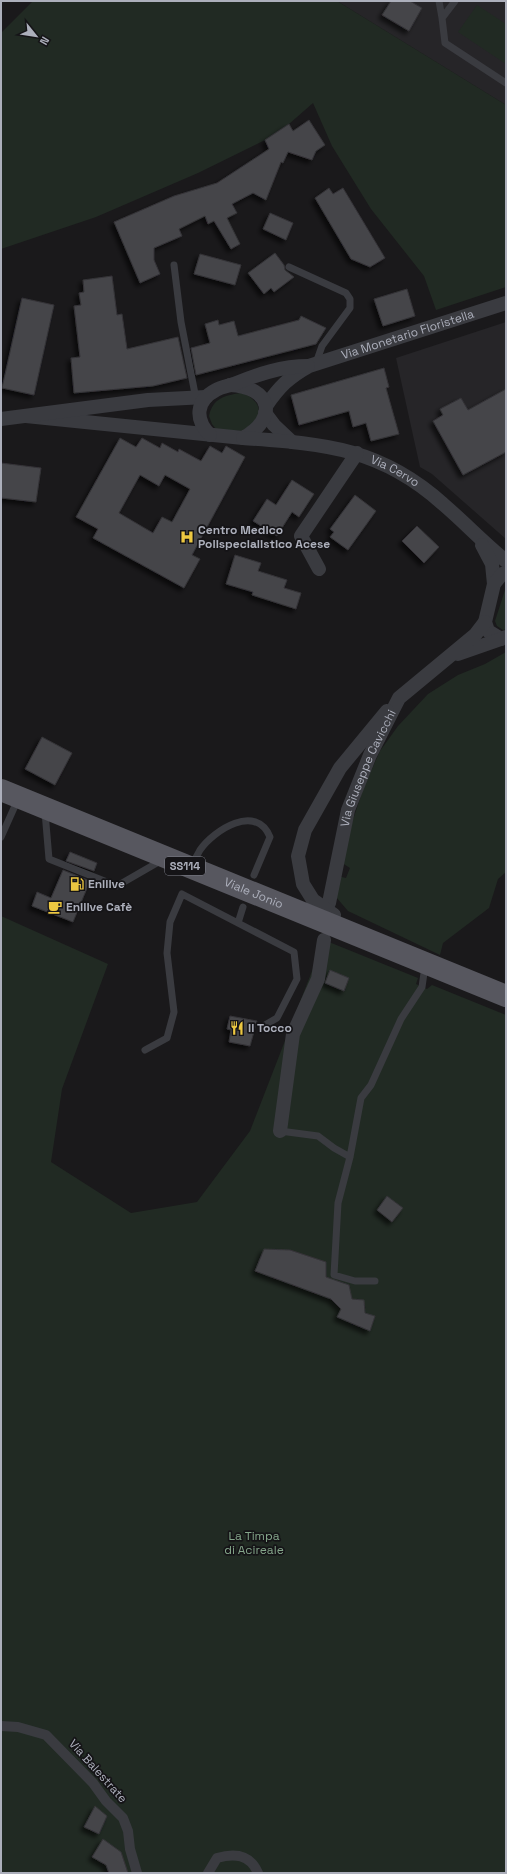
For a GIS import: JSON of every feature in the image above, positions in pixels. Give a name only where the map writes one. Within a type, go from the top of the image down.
[{"type":"main road","name":"Viale Jonio","points":[[10,794],[370,942],[506,996]]},
{"type":"street","name":"Via Monetario Floristella","points":[[312,364],[506,303]]},
{"type":"street","points":[[26,416],[243,438],[254,432],[262,424],[266,410],[278,388],[294,375],[312,364]]},
{"type":"street","points":[[1,419],[148,400],[201,397],[252,376],[289,366],[312,364]]},
{"type":"street","points":[[230,385],[250,388],[258,393],[274,425],[292,442]]},
{"type":"street","points":[[201,397],[202,404],[198,416],[203,428],[210,435]]},
{"type":"street","name":"Via Cervo","points":[[243,438],[292,442],[357,453],[384,462],[412,479],[443,503],[479,539]]},
{"type":"street","points":[[319,570],[301,536],[357,453]]},
{"type":"street","points":[[479,539],[506,561]]},
{"type":"street","points":[[479,539],[492,564],[494,584],[485,622],[488,631],[503,638]]},
{"type":"street","points":[[494,584],[502,574],[506,573]]},
{"type":"street","name":"Via Giuseppe Cavicchi","points":[[329,903],[348,810],[370,755],[399,698],[448,658],[475,634],[485,622]]},
{"type":"street","points":[[448,658],[503,638]]},
{"type":"street","points":[[370,942],[313,900],[303,884],[298,856],[305,830],[340,768],[372,727],[399,698]]},
{"type":"street","points":[[280,1131],[293,1034],[318,979],[324,940]]},
{"type":"street","name":"Via Balestrate","points":[[1,1726],[24,1729],[46,1735],[93,1783],[106,1801],[123,1818],[128,1831],[130,1849],[137,1873]]},
{"type":"street","points":[[208,1873],[217,1858],[230,1854],[242,1856],[255,1866],[258,1873]]},
{"type":"lane","points":[[439,1],[445,42],[506,83]]},
{"type":"lane","points":[[442,18],[455,1]]},
{"type":"lane","points":[[174,265],[181,322],[201,397]]},
{"type":"lane","points":[[289,267],[346,293],[350,299],[350,308],[322,346],[312,364]]},
{"type":"lane","points":[[1,837],[10,794]]},
{"type":"lane","points":[[45,808],[49,858],[117,886],[165,858]]},
{"type":"lane","points":[[191,868],[200,850],[210,838],[231,824],[247,820],[259,822],[266,828],[270,837],[254,875]]},
{"type":"lane","points":[[145,1050],[167,1038],[174,1012],[167,952],[170,922],[182,894],[294,952],[297,979],[277,1018],[264,1025]]},
{"type":"lane","points":[[238,923],[243,907]]},
{"type":"lane","points":[[376,1281],[355,1281],[334,1274],[338,1203],[350,1157],[362,1098],[371,1085],[401,1019],[422,987],[426,964]]},
{"type":"lane","points":[[280,1131],[318,1136],[334,1148],[350,1157]]},
{"type":"shaded area","points":[[337,1],[506,1],[506,105]]},
{"type":"shaded area","points":[[506,322],[506,539],[432,474],[420,467],[396,358]]},
{"type":"green space","points":[[33,1],[337,1],[506,105],[506,287],[436,310],[424,276],[371,209],[332,146],[313,103],[289,124],[265,140],[198,173],[96,217],[1,249],[1,33]]},
{"type":"green space","points":[[477,5],[506,24],[506,64],[458,32]]},
{"type":"green space","points":[[240,393],[249,396],[256,403],[259,411],[255,421],[242,431],[216,429],[209,416],[213,405],[224,397]]},
{"type":"green space","points":[[506,587],[506,629],[503,630],[497,626],[495,621]]},
{"type":"green space","points":[[506,652],[506,872],[498,879],[489,908],[443,943],[440,955],[348,911],[336,897],[337,876],[346,878],[350,868],[339,861],[364,787],[380,751],[398,726],[428,694],[458,675],[485,664]]},
{"type":"green space","name":"La Timpa di Acireale","points":[[1,916],[108,964],[62,1089],[51,1162],[131,1213],[197,1202],[250,1131],[324,940],[418,978],[416,984],[427,989],[432,985],[506,1015],[506,1873],[1,1873]]},
{"type":"building","points":[[391,1],[410,1],[422,8],[409,31],[382,15]]},
{"type":"building","points":[[309,120],[325,145],[316,151],[312,160],[288,152],[283,163],[281,162],[266,200],[253,193],[232,204],[237,213],[227,218],[240,244],[231,249],[214,221],[208,224],[205,216],[179,229],[182,236],[154,248],[154,260],[160,274],[140,283],[114,222],[174,196],[217,183],[269,149],[265,140],[289,124],[293,131]]},
{"type":"building","points":[[329,188],[333,194],[343,188],[385,258],[370,267],[351,259],[315,198]]},
{"type":"building","points":[[270,213],[293,223],[286,240],[263,229]]},
{"type":"building","points":[[275,253],[284,265],[285,270],[294,277],[274,292],[271,288],[264,294],[248,273]]},
{"type":"building","points":[[200,254],[241,265],[235,285],[194,274]]},
{"type":"building","points":[[112,276],[117,315],[122,314],[127,349],[178,337],[187,378],[153,386],[74,393],[71,358],[80,357],[74,306],[81,305],[79,293],[84,292],[83,280]]},
{"type":"building","points":[[407,289],[415,316],[383,326],[374,299]]},
{"type":"building","points":[[22,298],[54,305],[34,395],[2,388]]},
{"type":"building","points":[[301,316],[326,328],[316,344],[196,375],[191,348],[210,343],[205,324],[218,320],[219,325],[234,321],[238,336],[299,320]]},
{"type":"building","points":[[384,368],[389,387],[386,388],[399,434],[371,441],[366,423],[353,427],[349,411],[299,425],[291,395]]},
{"type":"building","points":[[506,389],[506,452],[463,475],[433,421],[443,415],[440,409],[461,398],[468,410]]},
{"type":"building","points":[[120,438],[136,447],[142,438],[160,448],[162,443],[178,452],[179,449],[201,461],[210,446],[222,453],[226,446],[245,457],[192,555],[200,559],[184,588],[93,538],[98,529],[76,517]],"holes":[[[140,475],[159,486],[165,475],[190,489],[172,522],[162,517],[153,533],[119,513]]]},
{"type":"building","points":[[1,463],[41,468],[36,502],[1,498]]},
{"type":"building","points":[[292,480],[314,494],[299,517],[292,512],[277,536],[253,521],[267,499],[276,505]]},
{"type":"building","points":[[355,495],[376,511],[348,550],[330,537],[334,532],[330,529]]},
{"type":"building","points":[[417,526],[439,547],[424,563],[402,541]]},
{"type":"building","points":[[235,555],[261,563],[258,571],[287,580],[284,588],[301,593],[296,609],[252,595],[253,592],[226,584]]},
{"type":"building","points":[[42,737],[72,753],[55,785],[25,769]]},
{"type":"building","points":[[70,852],[97,863],[94,871],[66,861]]},
{"type":"building","points":[[63,870],[90,881],[73,922],[32,906],[37,892],[51,898]]},
{"type":"building","points":[[330,970],[349,978],[344,991],[325,983]]},
{"type":"building","points":[[230,1016],[257,1021],[250,1046],[229,1042],[231,1030],[227,1029]]},
{"type":"building","points":[[387,1196],[403,1208],[392,1222],[377,1210]]},
{"type":"building","points":[[264,1249],[290,1250],[326,1262],[326,1277],[349,1285],[352,1299],[364,1300],[365,1313],[375,1316],[370,1331],[337,1317],[341,1309],[331,1299],[255,1271]]},
{"type":"building","points":[[95,1806],[107,1816],[99,1834],[84,1827]]},
{"type":"building","points":[[103,1839],[121,1852],[128,1873],[109,1873],[106,1865],[92,1857]]},
{"type":"place","name":"Centro Medico Polispecialistico Acese","points":[[187,537]]},
{"type":"place","name":"Enilive","points":[[77,884]]},
{"type":"place","name":"Enilive Cafè","points":[[55,907]]},
{"type":"place","name":"Il Tocco","points":[[237,1028]]}]
